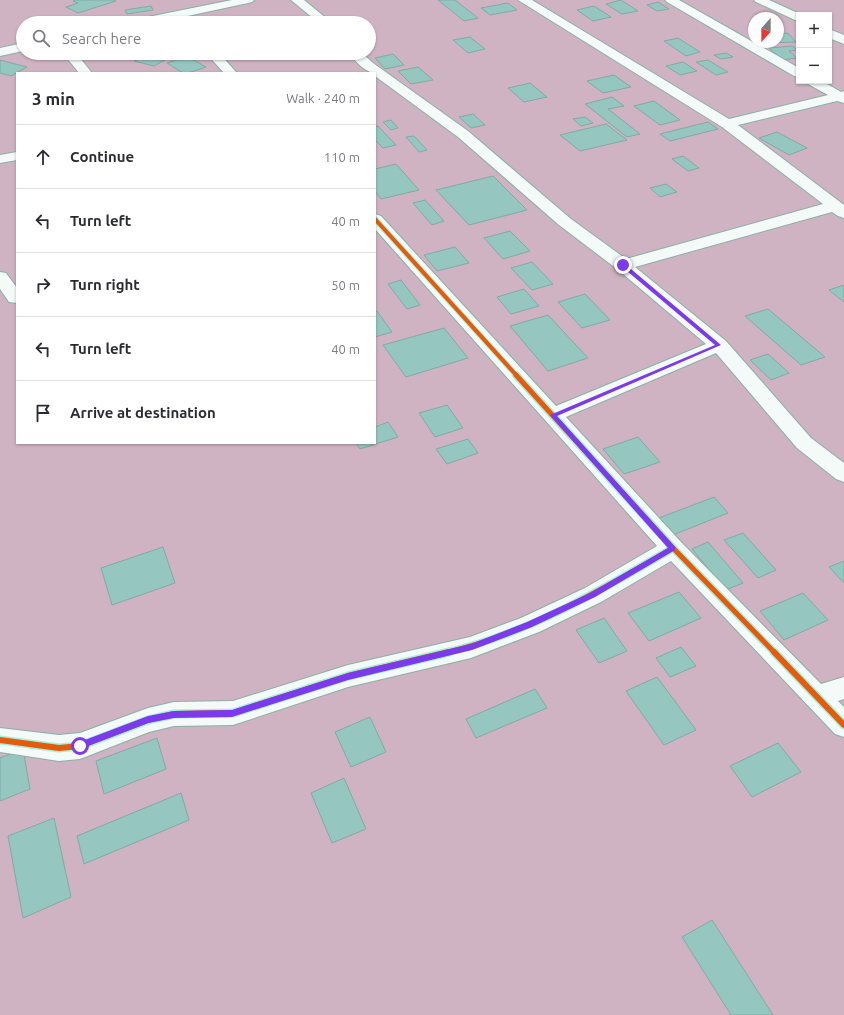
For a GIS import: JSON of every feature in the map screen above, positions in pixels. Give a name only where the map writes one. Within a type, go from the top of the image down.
[{"type":"street","points":[[191,16],[248,0]]},
{"type":"street","points":[[297,0],[317,16]]},
{"type":"street","points":[[524,0],[727,124],[840,209]]},
{"type":"street","points":[[671,0],[796,71]]},
{"type":"street","points":[[760,0],[796,17]]},
{"type":"street","points":[[181,16],[183,2]]},
{"type":"street","points":[[832,34],[844,40]]},
{"type":"street","points":[[0,52],[16,49]]},
{"type":"street","points":[[75,60],[85,72]]},
{"type":"street","points":[[218,60],[229,72]]},
{"type":"street","points":[[363,60],[462,134],[565,222],[623,265],[719,345],[804,443],[844,474]]},
{"type":"street","points":[[818,84],[842,97]]},
{"type":"street","points":[[727,124],[842,97]]},
{"type":"street","points":[[0,159],[16,156]]},
{"type":"street","points":[[623,265],[840,209]]},
{"type":"street","points":[[376,221],[673,548],[844,725]]},
{"type":"street","points":[[0,277],[15,298]]},
{"type":"street","points":[[553,415],[719,345]]},
{"type":"street","points":[[0,740],[59,748],[80,746],[148,720],[174,714],[232,713],[348,676],[472,647],[530,625],[593,595],[673,548]]},
{"type":"street","points":[[817,697],[844,688]]},
{"type":"shaded area","points":[[0,0],[844,0],[844,1015],[0,1015]]},
{"type":"building","points":[[75,0],[116,1],[78,13],[66,7],[78,3],[73,1]]},
{"type":"building","points":[[438,0],[455,0],[478,18],[464,21]]},
{"type":"building","points":[[621,0],[638,11],[622,14],[606,4]]},
{"type":"building","points":[[658,2],[669,9],[657,11],[647,5]]},
{"type":"building","points":[[508,3],[517,10],[490,15],[481,8]]},
{"type":"building","points":[[151,6],[153,10],[127,14],[125,10]]},
{"type":"building","points":[[594,6],[611,17],[593,21],[577,10]]},
{"type":"building","points":[[784,33],[788,33],[796,42],[784,42]]},
{"type":"building","points":[[470,37],[485,49],[468,53],[453,40]]},
{"type":"building","points":[[678,38],[700,52],[686,56],[664,41]]},
{"type":"building","points":[[792,46],[796,49],[789,51],[796,58],[782,60],[769,48],[784,48],[784,47]]},
{"type":"building","points":[[726,53],[733,57],[721,59],[714,55]]},
{"type":"building","points":[[393,54],[404,65],[385,69],[376,58]]},
{"type":"building","points":[[0,60],[27,67],[11,76],[0,73]]},
{"type":"building","points":[[136,60],[165,60],[154,66],[134,61]]},
{"type":"building","points":[[176,60],[194,60],[206,67],[191,72],[181,72],[167,63]]},
{"type":"building","points":[[708,60],[728,72],[716,75],[696,62]]},
{"type":"building","points":[[683,62],[697,71],[680,75],[666,66]]},
{"type":"building","points":[[418,67],[433,80],[411,84],[398,71]]},
{"type":"building","points":[[614,75],[631,87],[603,93],[587,81]]},
{"type":"building","points":[[530,83],[547,97],[524,102],[508,88]]},
{"type":"building","points":[[612,97],[624,106],[608,109],[640,134],[627,137],[585,104]]},
{"type":"building","points":[[654,101],[680,120],[660,125],[634,106]]},
{"type":"building","points":[[473,114],[485,125],[471,128],[459,117]]},
{"type":"building","points":[[585,117],[593,123],[581,126],[573,119]]},
{"type":"building","points":[[391,120],[398,128],[391,130],[383,122]]},
{"type":"building","points":[[708,122],[718,129],[670,141],[660,134]]},
{"type":"building","points":[[606,124],[627,140],[580,151],[560,135]]},
{"type":"building","points":[[378,126],[396,145],[383,148],[376,141],[376,127]]},
{"type":"building","points":[[777,132],[807,148],[789,155],[759,138]]},
{"type":"building","points":[[414,136],[427,150],[419,152],[406,137]]},
{"type":"building","points":[[683,156],[699,168],[688,171],[672,159]]},
{"type":"building","points":[[396,164],[419,190],[381,199],[376,192],[376,169]]},
{"type":"building","points":[[493,176],[527,210],[469,225],[436,190]]},
{"type":"building","points":[[666,184],[677,192],[660,197],[650,188]]},
{"type":"building","points":[[425,200],[444,221],[432,225],[413,203]]},
{"type":"building","points":[[510,231],[530,251],[503,259],[484,238]]},
{"type":"building","points":[[455,247],[469,263],[437,271],[424,255]]},
{"type":"building","points":[[532,262],[553,284],[532,290],[511,268]]},
{"type":"building","points":[[401,280],[420,305],[407,309],[388,284]]},
{"type":"building","points":[[844,285],[844,302],[829,290]]},
{"type":"building","points":[[524,289],[539,306],[511,314],[497,297]]},
{"type":"building","points":[[585,294],[610,320],[582,328],[558,302]]},
{"type":"building","points":[[768,309],[825,357],[801,365],[745,316]]},
{"type":"building","points":[[376,311],[377,311],[392,332],[376,337]]},
{"type":"building","points":[[548,315],[588,358],[548,371],[510,326]]},
{"type":"building","points":[[444,328],[468,358],[406,377],[383,345]]},
{"type":"building","points":[[768,354],[789,373],[771,380],[750,360]]},
{"type":"building","points":[[447,405],[463,428],[435,437],[419,413]]},
{"type":"building","points":[[388,422],[398,437],[376,444],[376,427]]},
{"type":"building","points":[[638,437],[660,462],[624,474],[603,449]]},
{"type":"building","points":[[468,439],[478,453],[447,464],[436,449]]},
{"type":"building","points":[[357,444],[376,444],[360,449]]},
{"type":"building","points":[[714,497],[728,513],[673,535],[659,518]]},
{"type":"building","points":[[743,533],[776,570],[758,578],[724,540]]},
{"type":"building","points":[[708,542],[743,583],[726,590],[692,549]]},
{"type":"building","points":[[163,547],[175,583],[112,605],[101,568]]},
{"type":"building","points":[[844,561],[844,583],[829,567]]},
{"type":"building","points":[[679,592],[701,618],[649,641],[628,613]]},
{"type":"building","points":[[803,593],[828,620],[784,640],[760,611]]},
{"type":"building","points":[[604,618],[627,651],[599,663],[576,630]]},
{"type":"building","points":[[681,647],[696,666],[670,677],[656,658]]},
{"type":"building","points":[[657,677],[696,730],[664,745],[626,691]]},
{"type":"building","points":[[535,689],[547,708],[476,738],[466,719]]},
{"type":"building","points":[[370,717],[386,752],[351,767],[335,732]]},
{"type":"building","points":[[157,738],[166,769],[104,794],[96,761]]},
{"type":"building","points":[[778,743],[801,772],[752,797],[730,766]]},
{"type":"building","points":[[23,749],[30,789],[0,801],[0,758]]},
{"type":"building","points":[[344,778],[366,829],[332,843],[311,793]]},
{"type":"building","points":[[181,793],[189,820],[84,864],[77,836]]},
{"type":"building","points":[[54,818],[71,897],[23,918],[8,836]]},
{"type":"building","points":[[712,920],[773,1015],[731,1015],[682,937]]},
{"type":"cycle path","points":[[376,220],[673,548],[844,725]]},
{"type":"cycle path","points":[[0,740],[59,748],[80,746],[148,720],[174,714],[233,713],[348,676],[471,647],[530,625],[593,595],[673,548]]},
{"type":"route","points":[[80,746],[148,720],[174,714],[232,713],[259,706],[348,676],[472,647],[530,625],[593,595],[673,548],[553,415],[719,345],[623,265]]}]
